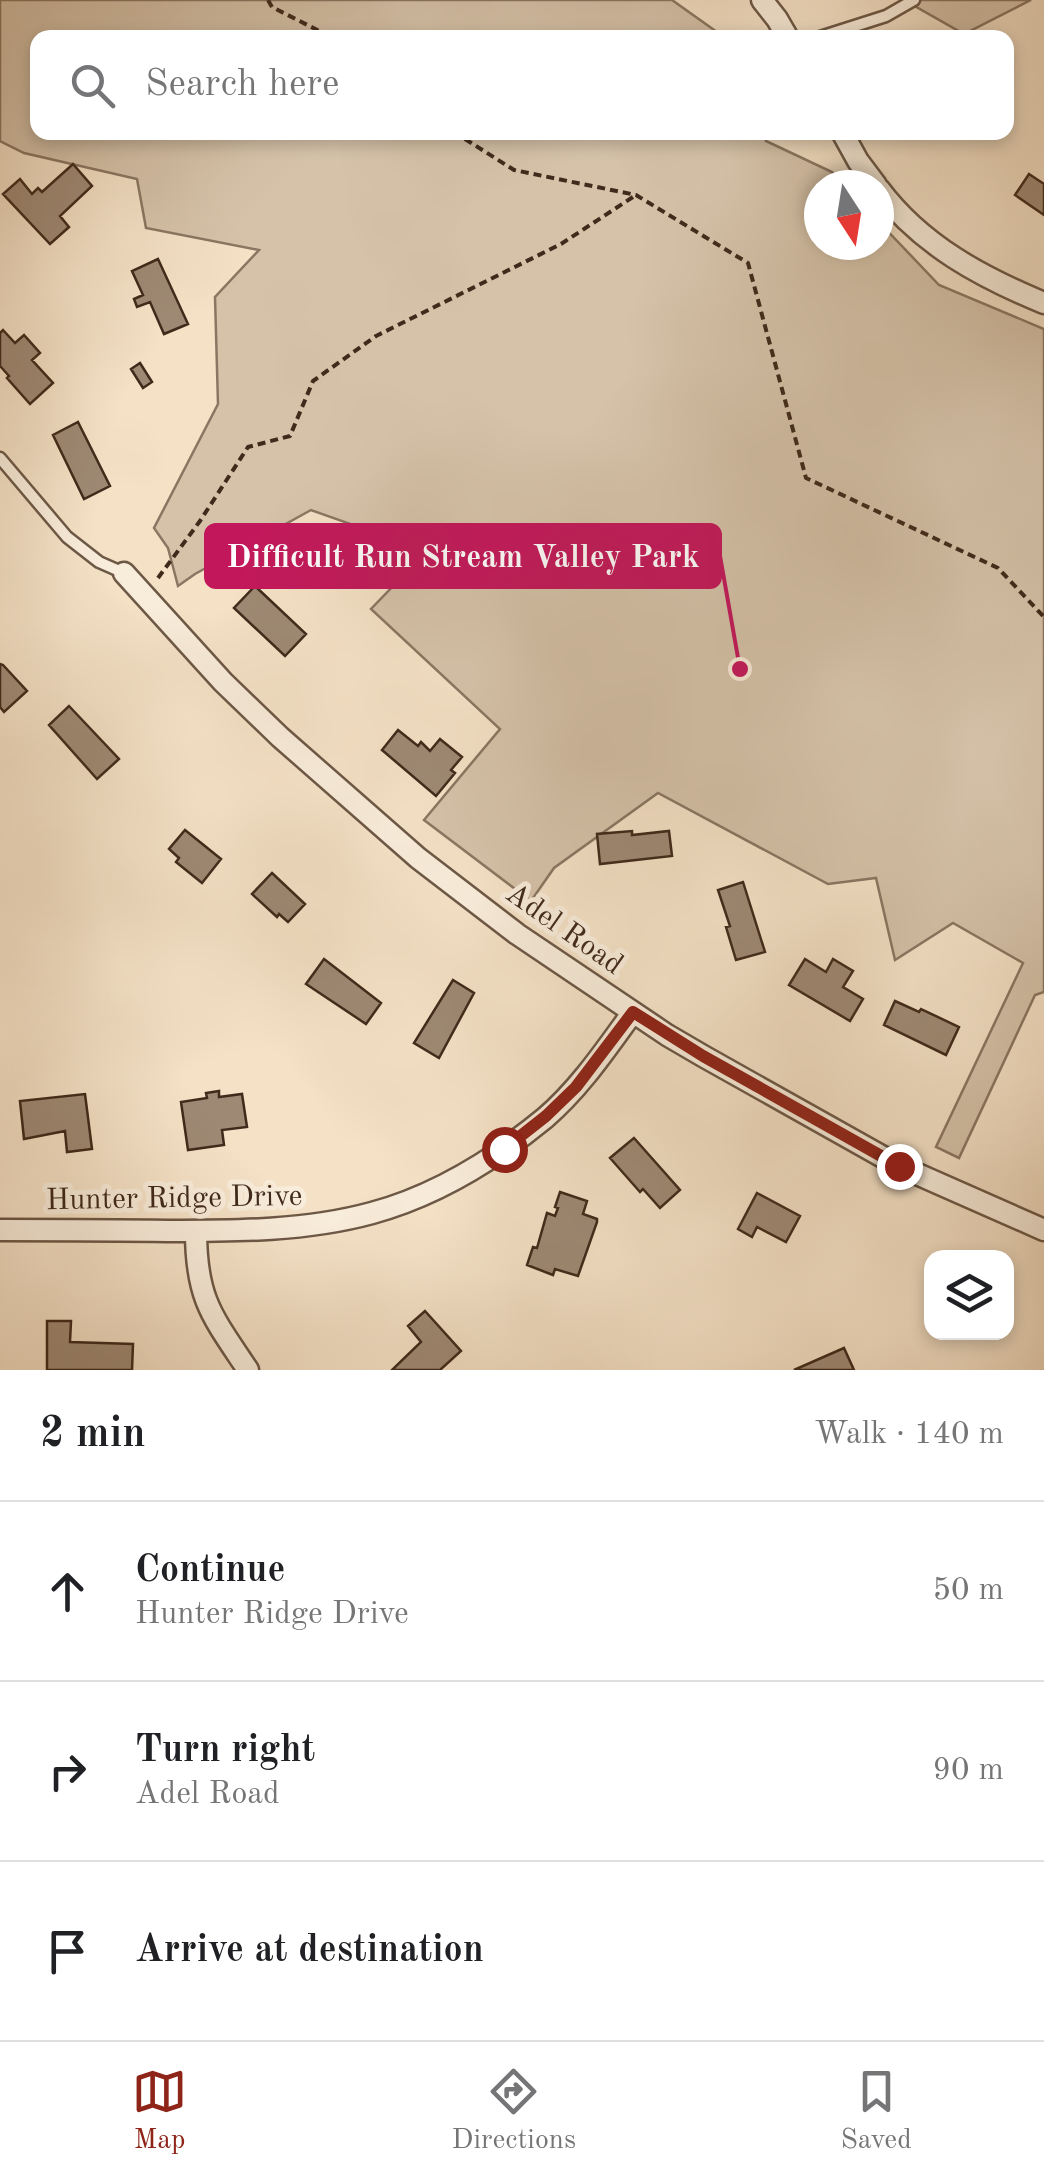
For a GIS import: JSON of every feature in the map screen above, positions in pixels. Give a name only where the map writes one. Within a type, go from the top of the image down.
[{"type":"street","points":[[762,0],[784,30]]},
{"type":"street","points":[[847,140],[867,170]]},
{"type":"street","points":[[894,207],[921,234],[960,262],[1044,303]]},
{"type":"street","name":"Adel Road","points":[[124,573],[280,737],[418,858],[517,934],[703,1056],[899,1166],[1044,1230]]},
{"type":"street","name":"Hunter Ridge Drive","points":[[0,1230],[264,1230],[373,1213],[457,1178],[504,1149],[576,1087],[633,1012]]},
{"type":"street","points":[[196,1231],[201,1292],[212,1317],[248,1370]]},
{"type":"lane","points":[[842,30],[886,16],[914,0]]},
{"type":"lane","points":[[0,458],[66,538],[99,562],[124,573]]},
{"type":"path","points":[[268,0],[272,6],[318,30]]},
{"type":"path","points":[[467,140],[514,170],[636,195],[748,263],[806,478],[998,568],[1044,617]]},
{"type":"path","points":[[145,596],[248,447],[290,436],[313,380],[376,336],[561,244],[636,195]]},
{"type":"shaded area","points":[[0,0],[672,0],[714,30],[30,30],[30,140],[766,140],[828,170],[804,170],[804,260],[894,260],[894,238],[939,285],[1044,329],[1044,992],[1035,995],[959,1158],[936,1147],[1023,963],[953,923],[895,960],[876,878],[828,884],[658,793],[554,868],[531,901],[424,820],[500,729],[371,609],[427,551],[311,510],[178,586],[168,548],[154,528],[218,404],[215,297],[259,250],[146,228],[137,179],[24,153],[0,141]]},
{"type":"shaded area","points":[[904,0],[1031,0],[972,30],[957,30]]},
{"type":"building","points":[[73,164],[92,186],[60,216],[69,227],[50,244],[3,194],[20,179],[32,194],[38,188],[42,192]]},
{"type":"building","points":[[1029,174],[1044,184],[1044,215],[1015,195]]},
{"type":"building","points":[[158,259],[188,324],[164,334],[150,302],[137,307],[134,299],[143,295],[132,271]]},
{"type":"building","points":[[3,330],[15,343],[24,335],[40,353],[32,360],[53,383],[30,404],[0,366]]},
{"type":"building","points":[[140,363],[152,382],[143,388],[131,369]]},
{"type":"building","points":[[78,422],[110,486],[84,499],[53,435]]},
{"type":"building","points":[[255,586],[306,634],[285,656],[234,608]]},
{"type":"building","points":[[0,664],[27,691],[4,712],[0,707]]},
{"type":"building","points":[[69,706],[119,759],[97,779],[49,725]]},
{"type":"building","points":[[398,730],[430,751],[440,739],[462,757],[451,770],[455,773],[436,796],[382,750]]},
{"type":"building","points":[[185,830],[221,859],[202,883],[176,862],[179,858],[169,849]]},
{"type":"building","points":[[632,831],[632,835],[669,831],[672,856],[600,864],[597,834]]},
{"type":"building","points":[[272,873],[305,904],[288,922],[252,894]]},
{"type":"building","points":[[743,882],[765,952],[736,960],[718,890]]},
{"type":"building","points":[[324,959],[381,1003],[366,1024],[306,984]]},
{"type":"building","points":[[805,959],[826,972],[833,959],[853,971],[843,987],[863,999],[850,1021],[789,985]]},
{"type":"building","points":[[453,980],[474,993],[439,1058],[414,1043]]},
{"type":"building","points":[[895,1001],[959,1027],[946,1055],[884,1025]]},
{"type":"building","points":[[219,1091],[219,1097],[242,1094],[247,1127],[222,1130],[224,1145],[188,1150],[181,1102],[207,1098],[206,1093]]},
{"type":"building","points":[[85,1094],[92,1149],[67,1152],[65,1131],[24,1139],[20,1101]]},
{"type":"building","points":[[634,1138],[680,1190],[660,1208],[610,1158]]},
{"type":"building","points":[[560,1192],[587,1201],[583,1214],[597,1219],[578,1276],[555,1269],[553,1275],[527,1265],[533,1247],[537,1248],[547,1213],[555,1216]]},
{"type":"building","points":[[757,1193],[800,1216],[786,1242],[757,1227],[752,1237],[738,1229]]},
{"type":"building","points":[[425,1311],[461,1351],[440,1370],[392,1370],[421,1342],[408,1326]]},
{"type":"building","points":[[47,1321],[71,1321],[70,1342],[133,1344],[132,1370],[47,1370]]},
{"type":"building","points":[[844,1348],[854,1370],[794,1370]]},
{"type":"place","name":"Difficult Run Stream Valley Park","points":[[740,669]]},
{"type":"route","points":[[504,1149],[576,1087],[633,1012],[703,1056],[899,1166]]}]
